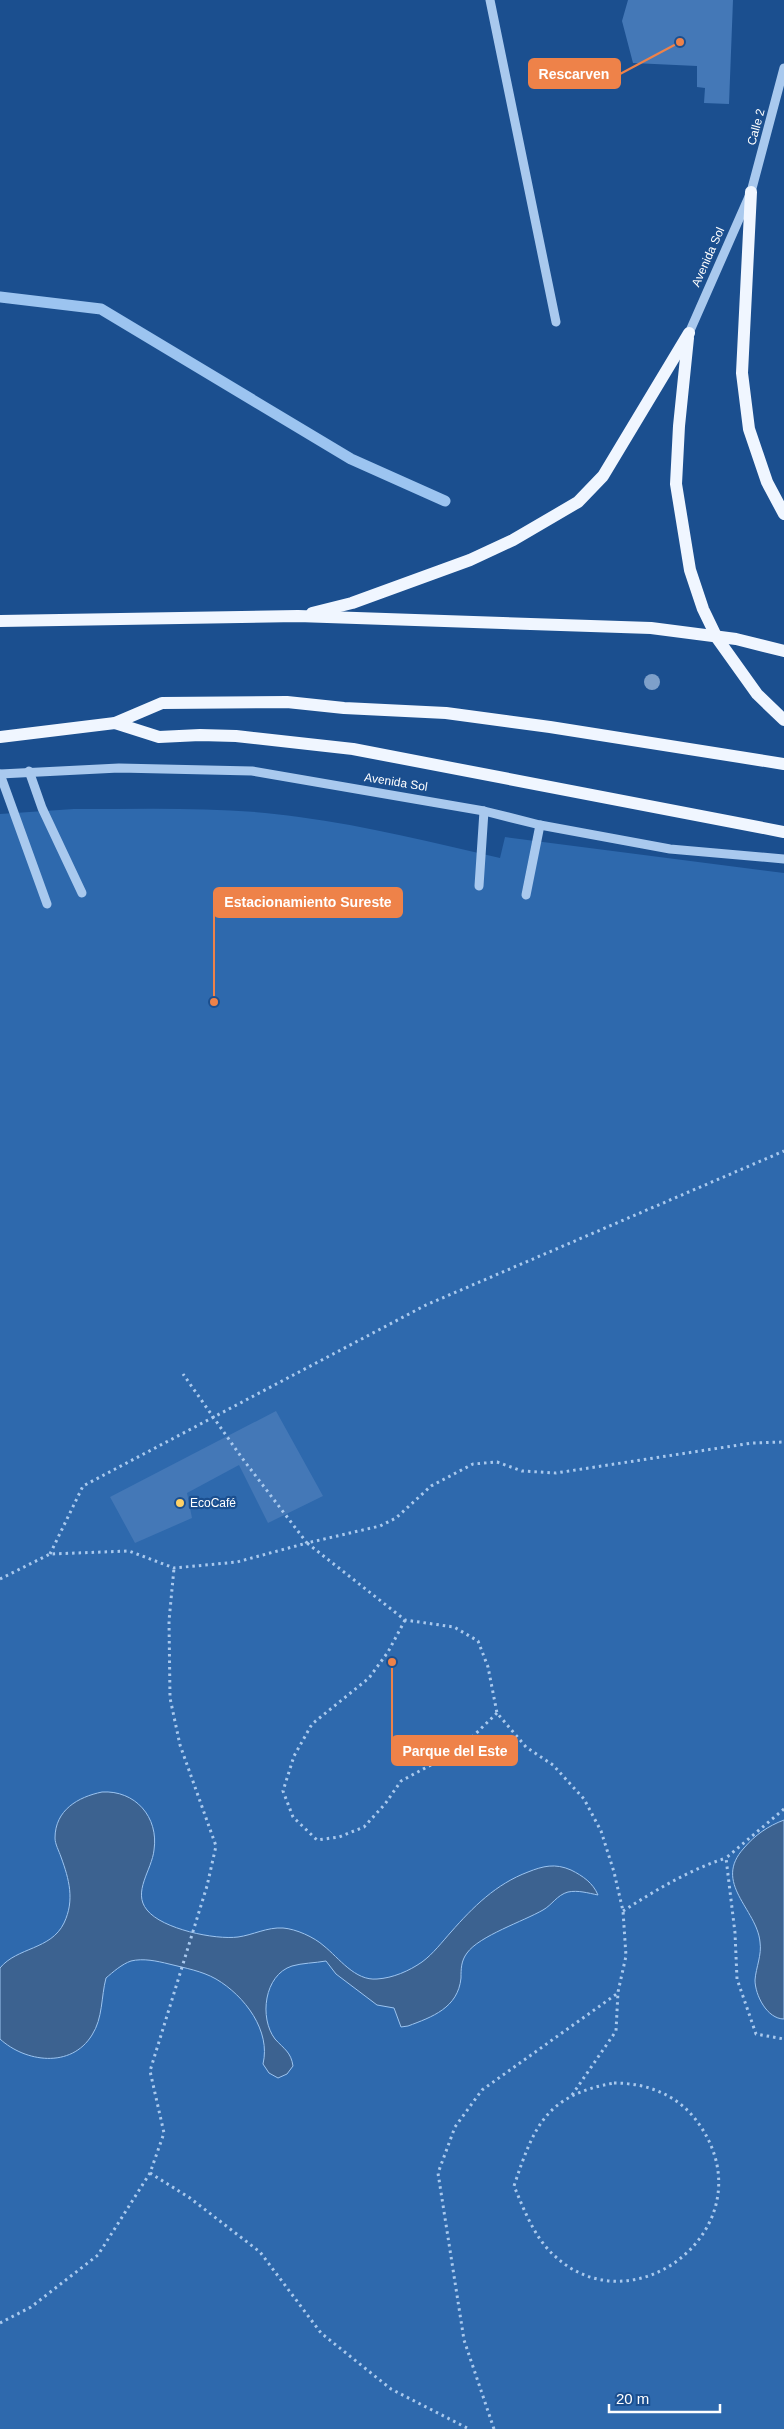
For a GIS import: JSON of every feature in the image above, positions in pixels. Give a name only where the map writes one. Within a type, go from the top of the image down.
[{"type":"main road","points":[[752,192],[742,373],[749,429],[766,482],[784,514]]},
{"type":"main road","points":[[689,333],[678,426],[676,484],[690,570],[703,609],[717,638],[757,694],[784,720]]},
{"type":"main road","points":[[298,616],[352,603],[470,560],[513,540],[578,502],[603,476],[689,333]]},
{"type":"main road","points":[[0,622],[298,616],[651,628],[736,639],[784,651]]},
{"type":"main road","name":"Avenida Sol","points":[[0,737],[115,723],[162,703],[287,702],[344,708],[446,713],[590,733],[784,764]]},
{"type":"main road","name":"Avenida Sol","points":[[115,723],[159,737],[236,736],[353,749],[784,832]]},
{"type":"street","points":[[490,0],[556,322]]},
{"type":"street","name":"Calle 2","points":[[752,192],[784,68]]},
{"type":"street","name":"Avenida Sol","points":[[689,333],[752,192]]},
{"type":"street","name":"Avenida Sol","points":[[0,774],[29,771],[119,768],[252,771],[484,811],[540,825],[670,849],[784,859]]},
{"type":"street","points":[[29,771],[42,808],[82,893]]},
{"type":"street","points":[[0,774],[46,904]]},
{"type":"street","points":[[479,886],[484,811]]},
{"type":"street","points":[[526,895],[540,825]]},
{"type":"path","points":[[50,1554],[83,1486],[426,1305],[784,1151]]},
{"type":"path","points":[[183,1374],[242,1458],[307,1543],[405,1620],[454,1628],[478,1642],[488,1667],[497,1713],[526,1746],[552,1765],[584,1799],[603,1839],[614,1872],[623,1911],[626,1956],[618,1992],[616,2031],[572,2095],[558,2104],[536,2129],[514,2186],[531,2224],[547,2247],[574,2269],[596,2278],[616,2281],[653,2275],[666,2270],[682,2259],[697,2244],[710,2224],[719,2186],[716,2158],[709,2139],[694,2116],[678,2102],[660,2091],[633,2083],[614,2083],[590,2087],[572,2095]]},
{"type":"path","points":[[0,1579],[50,1554],[128,1551],[174,1568],[236,1562],[380,1526],[396,1518],[431,1486],[472,1464],[497,1462],[522,1470],[556,1473],[752,1443],[784,1442]]},
{"type":"path","points":[[0,2322],[31,2307],[98,2255],[150,2173],[164,2133],[150,2071],[207,1886],[216,1846],[180,1745],[170,1698],[169,1621],[174,1568]]},
{"type":"path","points":[[405,1620],[388,1652],[369,1678],[312,1724],[294,1756],[283,1791],[293,1817],[317,1840],[338,1837],[364,1827],[385,1804],[401,1781],[440,1760],[466,1743],[497,1713]]},
{"type":"path","points":[[623,1911],[682,1876],[726,1858],[784,1809]]},
{"type":"path","points":[[726,1858],[735,1933],[737,1979],[756,2034],[784,2039]]},
{"type":"path","points":[[494,2429],[464,2340],[438,2174],[455,2127],[482,2090],[618,1992]]},
{"type":"path","points":[[150,2173],[190,2198],[260,2252],[321,2334],[391,2389],[469,2429]]},
{"type":"shaded area","points":[[74,809],[187,809],[271,813],[375,830],[500,858],[505,837],[784,873],[784,2429],[0,2429],[0,814]]},
{"type":"shaded area","points":[[102,1792],[125,1796],[134,1801],[142,1808],[153,1827],[155,1838],[153,1858],[144,1881],[141,1896],[147,1910],[154,1917],[176,1928],[216,1937],[238,1937],[277,1928],[293,1930],[315,1940],[348,1968],[369,1979],[395,1976],[422,1962],[434,1952],[486,1897],[516,1877],[533,1870],[554,1866],[571,1870],[587,1880],[598,1895],[576,1891],[564,1893],[543,1910],[481,1941],[465,1956],[459,1988],[449,2004],[435,2015],[408,2026],[401,2027],[394,2008],[377,2005],[336,1974],[326,1961],[296,1965],[283,1971],[275,1978],[270,1988],[266,2009],[270,2030],[275,2039],[289,2054],[293,2066],[287,2074],[278,2078],[269,2073],[263,2064],[263,2039],[259,2027],[246,2005],[237,1995],[227,1986],[205,1974],[150,1960],[128,1962],[106,1978],[96,2028],[83,2046],[72,2053],[60,2057],[35,2057],[10,2047],[0,2039],[0,1968],[15,1956],[43,1944],[58,1932],[64,1923],[69,1906],[70,1890],[56,1843],[56,1828],[64,1812],[70,1806],[85,1797]]},
{"type":"shaded area","points":[[784,1820],[784,2019],[778,2018],[767,2011],[757,1992],[755,1980],[760,1942],[752,1918],[734,1884],[733,1873],[735,1861],[748,1843],[762,1831]]},
{"type":"building","points":[[628,0],[733,0],[729,104],[704,103],[705,88],[697,87],[697,66],[633,63],[622,21]]},
{"type":"building","points":[[276,1411],[323,1496],[268,1523],[239,1465],[187,1493],[192,1518],[135,1543],[110,1497]]},
{"type":"waterway","points":[[0,297],[101,309],[351,459],[445,501]]},
{"type":"place","name":"Rescarven","points":[[680,42]]},
{"type":"place","name":"Estacionamiento Sureste","points":[[214,1002]]},
{"type":"place","name":"EcoCafé","points":[[180,1503]]},
{"type":"place","name":"Parque del Este","points":[[392,1662]]}]
